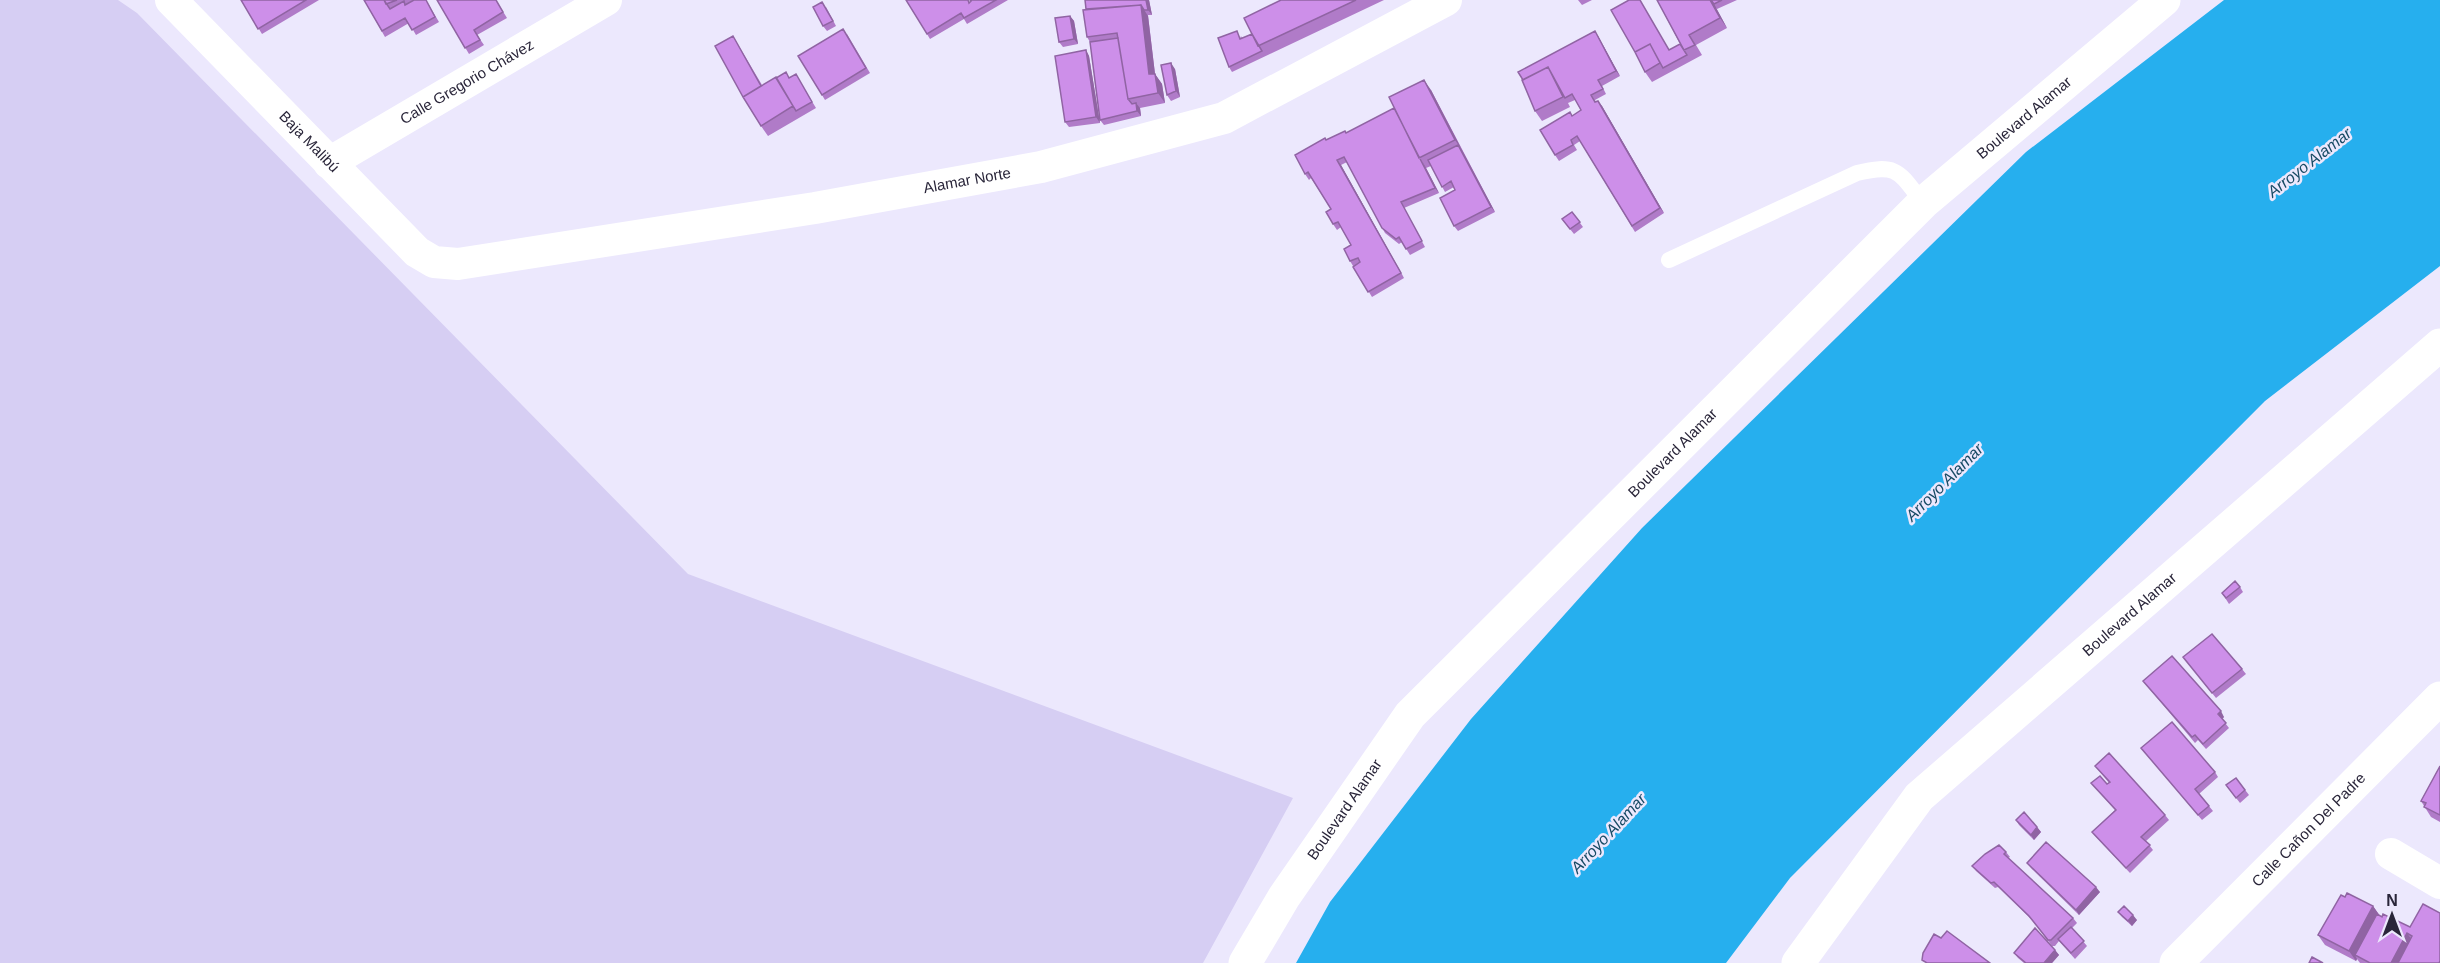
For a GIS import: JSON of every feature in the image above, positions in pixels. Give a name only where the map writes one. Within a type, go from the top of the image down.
[{"type":"main road","name":"Boulevard Alamar","points":[[1245,963],[1284,897],[1410,715],[1923,203],[2164,0]]},
{"type":"main road","name":"Boulevard Alamar","points":[[1798,963],[1919,797],[2440,345]]},
{"type":"main road","name":"Calle Cañon Del Padre","points":[[2176,963],[2440,698]]},
{"type":"street","name":"Baja Malibú","points":[[171,0],[417,252],[434,261],[458,264]]},
{"type":"street","name":"Calle Gregorio Chávez","points":[[329,163],[606,0]]},
{"type":"street","name":"Alamar Norte","points":[[458,264],[815,208],[1053,164],[1224,118],[1446,0]]},
{"type":"street","points":[[2391,854],[2440,883]]},
{"type":"lane","points":[[1670,260],[1857,173],[1879,168],[1900,172],[1923,203]]},
{"type":"shaded area","points":[[0,0],[118,0],[137,13],[688,574],[1293,798],[1203,963],[0,963]]},
{"type":"water","name":"Arroyo Alamar","points":[[2224,0],[2440,0],[2440,266],[2265,401],[1790,878],[1726,963],[1296,963],[1330,902],[1471,719],[1642,528],[2026,152]]},
{"type":"building","points":[[241,0],[306,0],[258,29]]},
{"type":"building","points":[[364,0],[384,0],[390,9],[404,1],[405,5],[414,0],[426,0],[435,17],[412,30],[405,18],[382,31]]},
{"type":"building","points":[[384,0],[397,0],[386,4]]},
{"type":"building","points":[[437,0],[496,0],[503,12],[474,30],[480,40],[465,48]]},
{"type":"building","points":[[906,0],[968,0],[969,3],[970,0],[996,0],[964,18],[961,13],[927,34]]},
{"type":"building","points":[[1085,0],[1146,0],[1148,10],[1144,10],[1141,5],[1086,9]]},
{"type":"building","points":[[1281,0],[1356,0],[1258,46],[1244,18]]},
{"type":"building","points":[[1629,0],[1640,0],[1669,50],[1680,44],[1687,55],[1663,68],[1650,44],[1635,52],[1611,10]]},
{"type":"building","points":[[1657,0],[1710,0],[1720,18],[1689,35],[1695,45],[1684,50]]},
{"type":"building","points":[[822,2],[833,21],[823,26],[813,7]]},
{"type":"building","points":[[1141,5],[1149,74],[1155,74],[1158,93],[1128,99],[1117,33],[1087,37],[1083,10]]},
{"type":"building","points":[[1070,16],[1074,39],[1059,42],[1055,18]]},
{"type":"building","points":[[843,29],[866,68],[822,95],[798,56]]},
{"type":"building","points":[[1237,31],[1240,39],[1252,34],[1262,51],[1229,67],[1218,38]]},
{"type":"building","points":[[1595,31],[1616,71],[1598,80],[1603,89],[1591,95],[1595,102],[1598,101],[1660,208],[1632,226],[1577,136],[1571,140],[1573,145],[1555,155],[1540,130],[1570,112],[1572,116],[1581,110],[1572,94],[1565,98],[1548,67],[1523,80],[1518,72]]},
{"type":"building","points":[[733,36],[761,86],[743,97],[715,46]]},
{"type":"building","points":[[1118,38],[1128,99],[1132,104],[1136,103],[1137,111],[1100,120],[1090,42]]},
{"type":"building","points":[[1650,44],[1660,63],[1645,72],[1635,52]]},
{"type":"building","points":[[1086,50],[1096,117],[1065,122],[1055,56]]},
{"type":"building","points":[[1171,63],[1176,91],[1167,95],[1161,65]]},
{"type":"building","points":[[1548,67],[1563,97],[1535,111],[1522,80]]},
{"type":"building","points":[[786,72],[789,78],[796,74],[812,102],[796,111],[776,78]]},
{"type":"building","points":[[776,77],[793,106],[761,126],[743,97]]},
{"type":"building","points":[[1424,80],[1455,140],[1419,158],[1389,97]]},
{"type":"building","points":[[1394,108],[1435,188],[1401,202],[1422,241],[1406,249],[1399,237],[1396,239],[1382,228],[1344,157],[1337,160],[1401,273],[1368,292],[1353,267],[1360,262],[1358,258],[1350,261],[1344,249],[1351,245],[1338,222],[1333,224],[1326,212],[1331,209],[1308,172],[1305,174],[1295,155],[1325,138],[1326,140],[1345,131],[1346,133]]},
{"type":"building","points":[[1458,145],[1491,207],[1454,226],[1440,198],[1455,190],[1451,181],[1442,187],[1428,160]]},
{"type":"building","points":[[1572,212],[1580,222],[1570,229],[1562,219]]},
{"type":"building","points":[[2235,581],[2240,587],[2226,598],[2222,593]]},
{"type":"building","points":[[2212,634],[2242,669],[2212,693],[2183,657]]},
{"type":"building","points":[[2172,656],[2221,711],[2218,714],[2226,723],[2203,744],[2195,735],[2192,737],[2143,681]]},
{"type":"building","points":[[2172,722],[2215,772],[2195,789],[2209,806],[2198,815],[2141,748]]},
{"type":"building","points":[[2109,753],[2165,815],[2141,837],[2150,845],[2126,868],[2092,832],[2116,810],[2091,783],[2100,776],[2107,784],[2110,782],[2095,766]]},
{"type":"building","points":[[2440,766],[2440,815],[2424,807],[2426,803],[2421,801]]},
{"type":"building","points":[[2236,778],[2245,790],[2236,798],[2226,785]]},
{"type":"building","points":[[2024,812],[2037,827],[2031,835],[2016,820]]},
{"type":"building","points":[[2046,842],[2096,887],[2076,910],[2027,863]]},
{"type":"building","points":[[1999,845],[2006,852],[2004,854],[2073,918],[2051,940],[2048,940],[2029,916],[1994,882],[1991,883],[1972,866]]},
{"type":"building","points":[[2347,893],[2373,906],[2349,951],[2318,935],[2341,895],[2345,897]]},
{"type":"building","points":[[2423,904],[2440,913],[2439,963],[2398,963],[2412,936],[2407,933],[2391,963],[2370,963],[2355,955],[2377,914],[2382,917],[2383,914],[2410,927]]},
{"type":"building","points":[[2124,906],[2133,915],[2128,921],[2118,912]]},
{"type":"building","points":[[2071,927],[2084,941],[2071,953],[2058,939]]},
{"type":"building","points":[[2035,928],[2055,950],[2044,963],[2026,963],[2014,953]]},
{"type":"building","points":[[1947,931],[1990,963],[1927,963],[1922,960],[1923,953],[1934,934],[1941,938]]},
{"type":"building","points":[[2312,957],[2323,963],[2309,963]]}]
